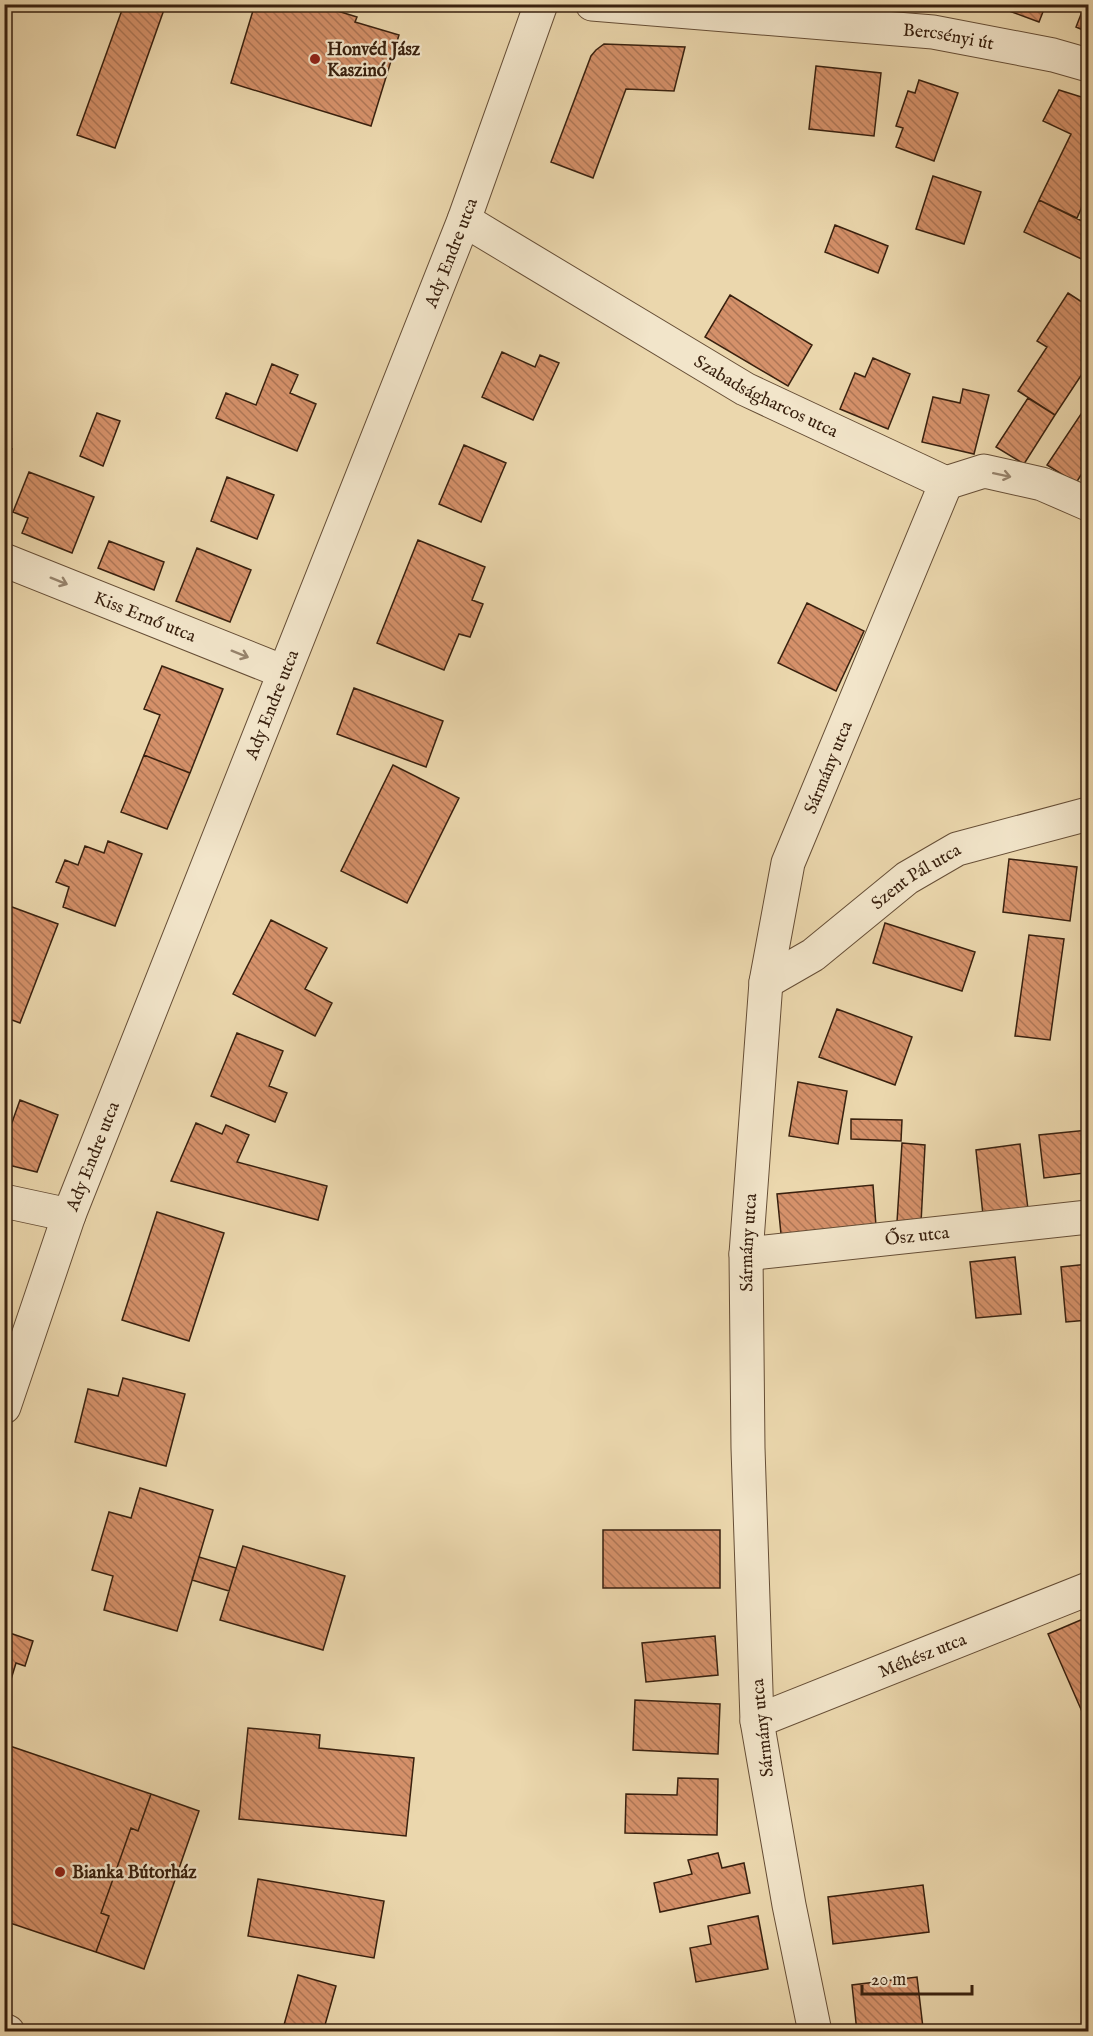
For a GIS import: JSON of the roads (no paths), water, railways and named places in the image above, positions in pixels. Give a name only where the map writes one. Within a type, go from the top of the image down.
[{"type":"street","name":"Ady Endre utca","points":[[4,1407],[69,1215],[465,220],[541,4]]},
{"type":"street","name":"Bercsényi út","points":[[592,4],[937,18],[1089,65]]},
{"type":"street","name":"Szabadságharcos utca","points":[[465,220],[745,389],[946,483]]},
{"type":"street","points":[[946,483],[984,471],[1042,484],[1089,504]]},
{"type":"street","name":"Sármány utca","points":[[815,2031],[789,1905],[757,1721],[748,1448],[746,1254],[766,982],[788,863],[946,483]]},
{"type":"street","name":"Kiss Ernő utca","points":[[4,560],[284,672]]},
{"type":"street","name":"Szent Pál utca","points":[[766,982],[813,955],[907,878],[957,849],[1089,814]]},
{"type":"street","points":[[4,1201],[69,1215]]},
{"type":"street","name":"Ősz utca","points":[[746,1254],[1089,1216]]},
{"type":"street","name":"Méhész utca","points":[[757,1721],[1089,1588]]},
{"type":"place","name":"Honvéd Jász Kaszinó","points":[[315,59]]},
{"type":"place","name":"Bianka Bútorház","points":[[60,1872]]}]
